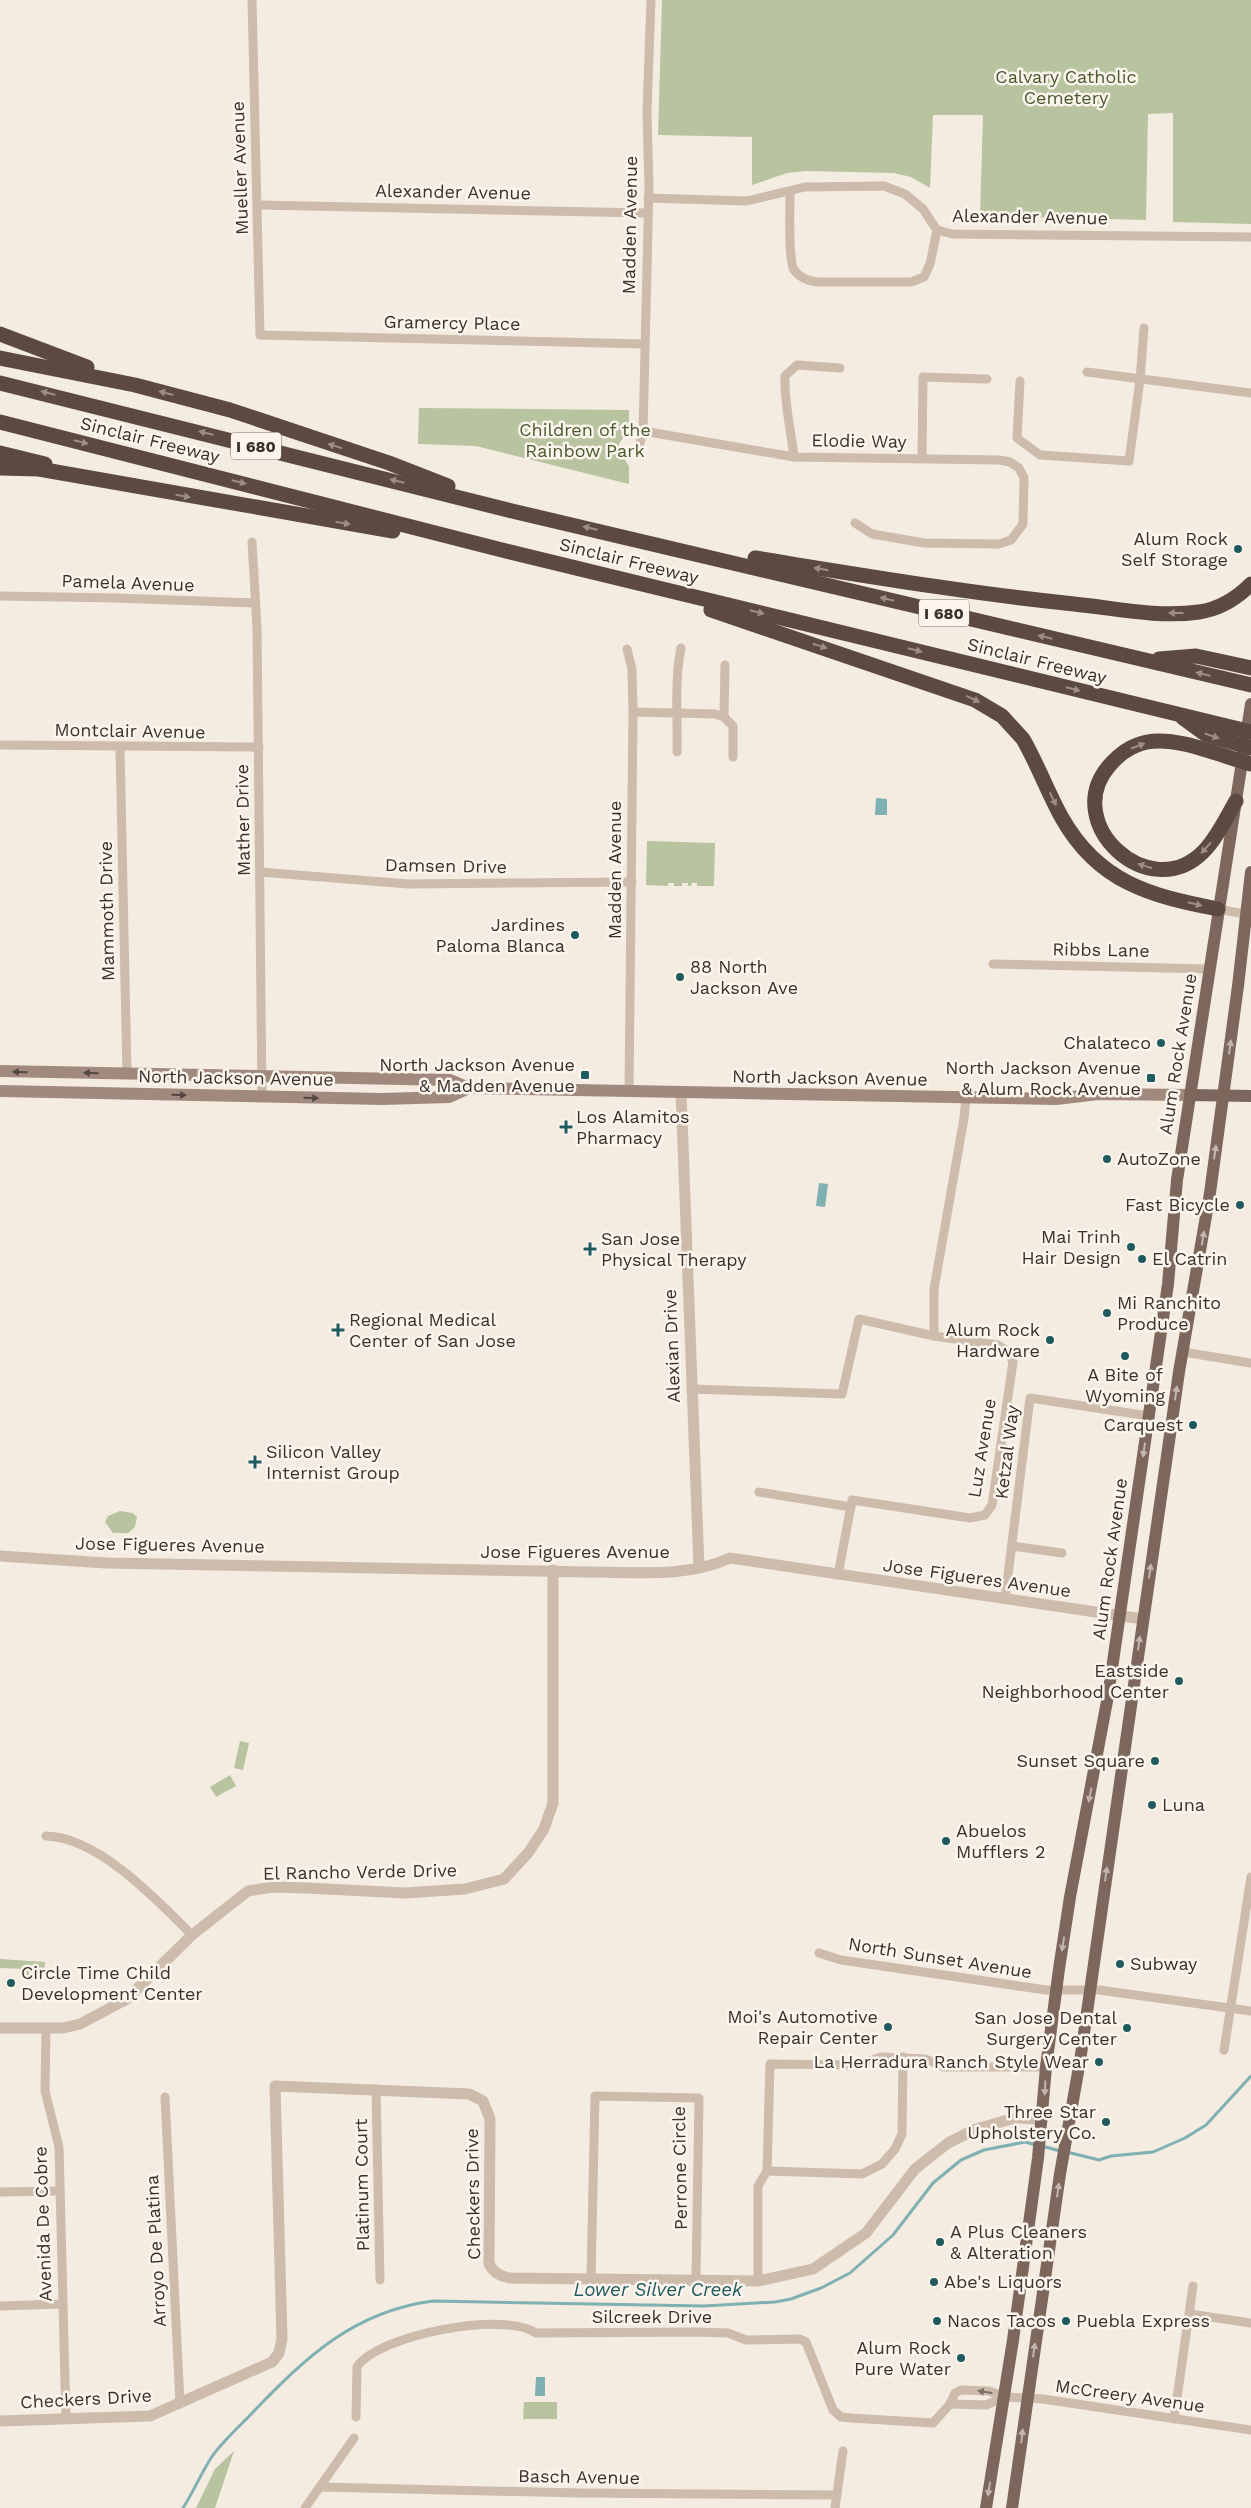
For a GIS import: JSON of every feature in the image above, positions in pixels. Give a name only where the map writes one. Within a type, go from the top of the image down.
[{"type":"highway","points":[[0,334],[136,385]]},
{"type":"highway","points":[[0,358],[136,385],[230,410],[389,463],[512,510]]},
{"type":"highway","name":"Sinclair Freeway","points":[[0,383],[512,510],[1251,685]]},
{"type":"highway","name":"Sinclair Freeway","points":[[0,422],[498,549],[1251,732]]},
{"type":"highway","points":[[0,453],[31,459],[82,477]]},
{"type":"highway","points":[[0,468],[39,469],[498,549]]},
{"type":"highway","points":[[637,540],[956,591],[1158,613],[1200,612],[1223,605],[1234,599],[1251,584]]},
{"type":"highway","points":[[608,575],[947,688],[990,707],[1013,727],[1023,739],[1068,828],[1093,860],[1114,877],[1137,888],[1160,896],[1218,909]]},
{"type":"highway","points":[[1144,661],[1196,656],[1251,668]]},
{"type":"highway","points":[[1178,714],[1205,734],[1251,748]]},
{"type":"highway","points":[[1237,794],[1217,836],[1203,852],[1191,861],[1167,869],[1143,866],[1120,854],[1102,831],[1097,820],[1095,807],[1096,793],[1107,768],[1136,745],[1165,741],[1251,764]]},
{"type":"main road","name":"Alum Rock Avenue","points":[[986,2508],[1005,2397],[1043,2125],[1046,2068],[1070,1897],[1106,1705],[1120,1616],[1168,1284],[1177,1180],[1208,969],[1251,704]]},
{"type":"main road","points":[[1012,2508],[1183,1352],[1203,1235],[1248,915],[1251,872]]},
{"type":"main road","name":"North Jackson Avenue","points":[[0,1072],[450,1080],[469,1088],[966,1098],[1056,1099],[1098,1094],[1190,1095]]},
{"type":"main road","name":"North Jackson Avenue","points":[[0,1091],[382,1099],[449,1097],[469,1088]]},
{"type":"main road","points":[[1190,1095],[1251,1096]]},
{"type":"street","name":"Mueller Avenue","points":[[252,0],[260,335]]},
{"type":"street","name":"Madden Avenue","points":[[638,451],[643,431],[648,198],[647,111],[651,0]]},
{"type":"street","name":"Alexander Avenue","points":[[648,198],[747,201],[805,187],[884,186],[905,194],[923,209],[937,230],[952,234],[1251,236]]},
{"type":"street","points":[[790,192],[791,256],[794,270],[805,280],[817,282],[911,282],[924,277],[930,264],[937,230]]},
{"type":"street","name":"Alexander Avenue","points":[[258,205],[647,212]]},
{"type":"street","points":[[1020,381],[1017,438],[1040,455],[1129,461],[1140,380],[1144,328]]},
{"type":"street","name":"Gramercy Place","points":[[260,335],[644,344]]},
{"type":"street","points":[[794,457],[789,413],[784,395],[785,376],[797,365],[840,368]]},
{"type":"street","points":[[1087,372],[1251,393]]},
{"type":"street","points":[[922,458],[923,377],[987,379]]},
{"type":"street","name":"Elodie Way","points":[[643,431],[794,457],[922,458],[1010,462],[1019,468],[1024,478],[1023,524],[1011,540],[999,544],[924,543],[872,534],[855,523]]},
{"type":"street","name":"Mather Drive","points":[[252,542],[259,748],[262,1097]]},
{"type":"street","name":"Pamela Avenue","points":[[0,596],[255,603]]},
{"type":"street","points":[[677,752],[676,671],[681,648]]},
{"type":"street","name":"Madden Avenue","points":[[627,649],[632,669],[633,712],[629,1091]]},
{"type":"street","points":[[724,717],[725,665]]},
{"type":"street","points":[[633,712],[715,714],[724,717],[732,726],[734,757]]},
{"type":"street","name":"Montclair Avenue","points":[[0,745],[120,748],[259,748]]},
{"type":"street","name":"Mammoth Drive","points":[[120,748],[127,1074]]},
{"type":"street","name":"Damsen Drive","points":[[260,872],[408,884],[632,882]]},
{"type":"street","points":[[1218,909],[1248,915]]},
{"type":"street","name":"Ribbs Lane","points":[[993,964],[1208,969]]},
{"type":"street","name":"Alexian Drive","points":[[681,1092],[699,1568]]},
{"type":"street","points":[[934,1336],[934,1289],[966,1098]]},
{"type":"street","name":"Luz Avenue","points":[[691,1390],[842,1394],[858,1319],[934,1336],[998,1344],[1008,1351],[1013,1362],[992,1504],[985,1515],[970,1518],[852,1500],[851,1507],[759,1492]]},
{"type":"street","points":[[1183,1352],[1251,1362]]},
{"type":"street","name":"Ketzal Way","points":[[1005,1599],[1030,1398],[1149,1416]]},
{"type":"street","points":[[838,1575],[851,1507]]},
{"type":"street","points":[[1012,1546],[1062,1553]]},
{"type":"street","name":"Jose Figueres Avenue","points":[[0,1556],[106,1563],[666,1572],[713,1566],[730,1558],[1143,1619]]},
{"type":"street","name":"El Rancho Verde Drive","points":[[0,2028],[46,2029],[80,2024],[127,1999],[192,1936],[248,1891],[273,1888],[307,1888],[405,1893],[465,1889],[504,1878],[528,1853],[544,1830],[552,1802],[552,1570]]},
{"type":"street","points":[[46,1836],[61,1836],[90,1850],[136,1881],[192,1936]]},
{"type":"street","points":[[1224,2050],[1251,1877]]},
{"type":"street","name":"North Sunset Avenue","points":[[819,1953],[841,1960],[1057,1991],[1089,1991],[1251,2011]]},
{"type":"street","name":"Avenida De Cobre","points":[[46,2029],[45,2091],[59,2147],[66,2419]]},
{"type":"street","points":[[758,2281],[758,2186],[767,2171],[770,2064],[858,2065],[881,2057],[903,2057],[926,2059],[944,2066],[1046,2068]]},
{"type":"street","points":[[767,2171],[862,2174],[882,2164],[895,2149],[902,2134],[903,2057]]},
{"type":"street","name":"Checkers Drive","points":[[0,2421],[150,2416],[272,2362],[279,2353],[282,2339],[275,2086],[469,2094],[483,2101],[490,2119],[487,2252],[489,2264],[493,2271],[500,2276],[510,2278],[758,2281],[813,2269],[866,2233],[915,2169],[948,2143],[976,2129],[1015,2118],[1043,2125]]},
{"type":"street","name":"Platinum Court","points":[[376,2089],[380,2280]]},
{"type":"street","name":"Perrone Circle","points":[[591,2278],[595,2096],[699,2098],[696,2279]]},
{"type":"street","name":"Arroyo De Platina","points":[[165,2097],[180,2404]]},
{"type":"street","points":[[0,2192],[60,2191]]},
{"type":"street","points":[[1174,2419],[1194,2286]]},
{"type":"street","points":[[0,2306],[62,2304]]},
{"type":"street","points":[[1190,2314],[1251,2322]]},
{"type":"street","name":"Silcreek Drive","points":[[356,2417],[357,2367],[370,2354],[422,2332],[479,2325],[528,2327],[536,2333],[695,2332],[728,2333],[746,2340],[800,2339],[806,2342],[833,2410],[841,2417],[924,2424],[933,2423],[950,2404],[955,2393],[961,2390],[989,2391],[1005,2397]]},
{"type":"street","points":[[950,2404],[986,2405],[1005,2397]]},
{"type":"street","name":"McCreery Avenue","points":[[1005,2397],[1251,2430]]},
{"type":"street","points":[[305,2508],[354,2438]]},
{"type":"street","points":[[835,2508],[843,2451]]},
{"type":"street","name":"Basch Avenue","points":[[320,2487],[569,2493],[837,2495]]},
{"type":"green space","name":"Calvary Catholic Cemetery","points":[[662,0],[1251,0],[1251,224],[1173,222],[1173,113],[1148,114],[1146,220],[980,216],[983,115],[933,115],[930,188],[911,177],[894,173],[806,171],[787,173],[752,185],[752,137],[658,135]]},
{"type":"green space","name":"Children of the Rainbow Park","points":[[419,408],[629,410],[629,428],[619,444],[619,451],[629,466],[629,484],[476,446],[418,444]]},
{"type":"green space","points":[[647,841],[715,843],[714,886],[697,886],[697,883],[692,883],[691,886],[688,886],[688,883],[682,883],[682,886],[674,886],[674,883],[668,883],[668,886],[646,885]]},
{"type":"green space","points":[[120,1511],[133,1513],[137,1517],[135,1527],[128,1533],[113,1533],[105,1522],[108,1516]]},
{"type":"green space","points":[[240,1741],[249,1743],[243,1770],[234,1768]]},
{"type":"green space","points":[[230,1775],[236,1786],[216,1797],[210,1787]]},
{"type":"green space","points":[[0,1959],[45,1962],[44,1976],[24,1975],[24,1969],[0,1968]]},
{"type":"green space","points":[[524,2402],[557,2402],[557,2419],[523,2419]]},
{"type":"green space","points":[[234,2451],[215,2508],[196,2508],[215,2469]]},
{"type":"water","points":[[876,798],[887,799],[887,815],[875,815]]},
{"type":"water","points":[[819,1183],[828,1184],[825,1207],[816,1206]]},
{"type":"water","points":[[536,2377],[545,2377],[545,2396],[535,2396]]},
{"type":"waterway","name":"Lower Silver Creek","points":[[1067,2152],[1099,2160],[1111,2156],[1153,2152],[1185,2138],[1206,2125],[1251,2076]]},
{"type":"waterway","name":"Lower Silver Creek","points":[[183,2508],[213,2455],[274,2390],[314,2354],[334,2339],[380,2315],[405,2306],[433,2301],[704,2306],[775,2302],[791,2299],[821,2288],[850,2273],[893,2235],[933,2183],[961,2160],[984,2150],[1025,2142],[1036,2145]]},
{"type":"waterway","name":"Lower Silver Creek","points":[[1042,2146],[1060,2151]]},
{"type":"place","name":"Alum Rock Self Storage","points":[[1238,549]]},
{"type":"place","name":"Jardines Paloma Blanca","points":[[575,935]]},
{"type":"place","name":"88 North Jackson Ave","points":[[680,977]]},
{"type":"place","name":"Chalateco","points":[[1161,1043]]},
{"type":"place","name":"North Jackson Avenue & Madden Avenue","points":[[585,1075]]},
{"type":"place","name":"North Jackson Avenue & Alum Rock Avenue","points":[[1151,1078]]},
{"type":"place","name":"Los Alamitos Pharmacy","points":[[566,1127]]},
{"type":"place","name":"AutoZone","points":[[1107,1159]]},
{"type":"place","name":"Fast Bicycle","points":[[1240,1205]]},
{"type":"place","name":"Mai Trinh Hair Design","points":[[1131,1247]]},
{"type":"place","name":"San Jose Physical Therapy","points":[[590,1249]]},
{"type":"place","name":"El Catrin","points":[[1142,1259]]},
{"type":"place","name":"Mi Ranchito Produce","points":[[1107,1313]]},
{"type":"place","name":"Regional Medical Center of San Jose","points":[[338,1330]]},
{"type":"place","name":"Alum Rock Hardware","points":[[1050,1340]]},
{"type":"place","name":"A Bite of Wyoming","points":[[1125,1356]]},
{"type":"place","name":"Carquest","points":[[1193,1425]]},
{"type":"place","name":"Silicon Valley Internist Group","points":[[255,1462]]},
{"type":"place","name":"Eastside Neighborhood Center","points":[[1179,1681]]},
{"type":"place","name":"Sunset Square","points":[[1155,1761]]},
{"type":"place","name":"Luna","points":[[1152,1805]]},
{"type":"place","name":"Abuelos Mufflers 2","points":[[946,1841]]},
{"type":"place","name":"Subway","points":[[1120,1964]]},
{"type":"place","name":"Circle Time Child Development Center","points":[[11,1983]]},
{"type":"place","name":"Moi's Automotive Repair Center","points":[[888,2027]]},
{"type":"place","name":"San Jose Dental Surgery Center","points":[[1127,2028]]},
{"type":"place","name":"La Herradura Ranch Style Wear","points":[[1099,2062]]},
{"type":"place","name":"Three Star Upholstery Co.","points":[[1106,2122]]},
{"type":"place","name":"A Plus Cleaners & Alteration","points":[[940,2242]]},
{"type":"place","name":"Abe's Liquors","points":[[934,2282]]},
{"type":"place","name":"Nacos Tacos","points":[[937,2321]]},
{"type":"place","name":"Puebla Express","points":[[1066,2321]]},
{"type":"place","name":"Alum Rock Pure Water","points":[[961,2358]]}]
